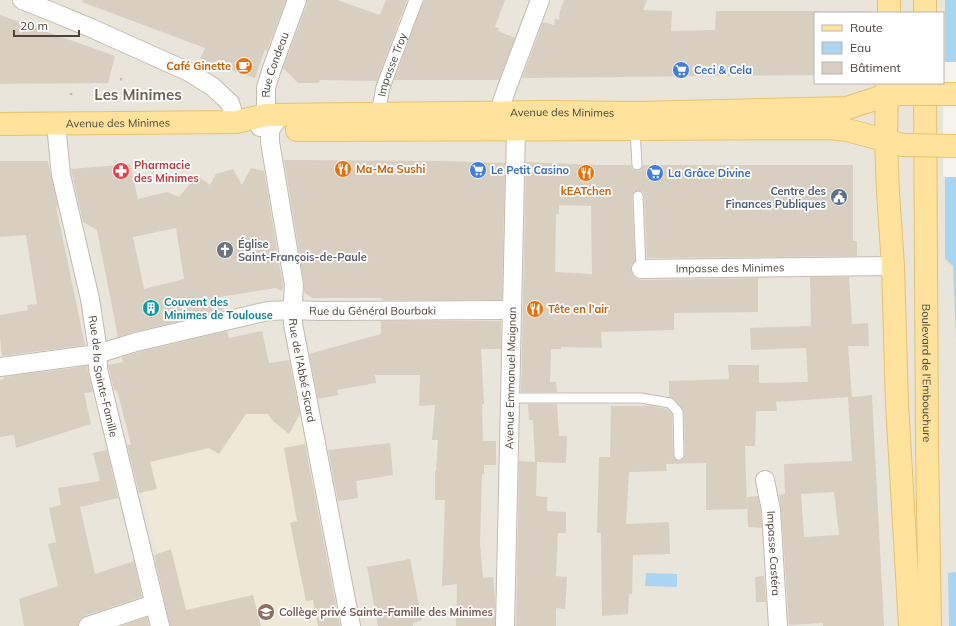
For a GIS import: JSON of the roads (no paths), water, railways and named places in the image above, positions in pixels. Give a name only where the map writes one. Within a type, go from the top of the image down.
[{"type":"main road","points":[[889,0],[889,12]]},
{"type":"main road","points":[[925,0],[925,12]]},
{"type":"main road","name":"Boulevard de l'Embouchure","points":[[925,84],[924,120],[930,626]]},
{"type":"main road","name":"Avenue des Minimes","points":[[0,124],[375,121],[501,112],[636,112],[847,108],[892,90],[956,94]]},
{"type":"main road","points":[[892,90],[894,143],[888,192],[893,266],[897,404],[910,626]]},
{"type":"main road","name":"Avenue des Minimes","points":[[375,121],[516,130],[830,128],[847,130],[894,143],[956,146]]},
{"type":"street","points":[[22,0],[52,5],[108,35],[189,72],[213,87],[230,103],[236,122]]},
{"type":"street","name":"Rue Condeau","points":[[269,122],[266,88],[297,0]]},
{"type":"street","name":"Impasse Troy","points":[[375,121],[383,87],[416,0]]},
{"type":"street","points":[[501,112],[502,102],[540,0]]},
{"type":"street","name":"Rue de l'Abbé Sicard","points":[[269,122],[270,142],[294,285],[293,310],[295,331],[350,626]]},
{"type":"street","name":"Rue de la Sainte-Famille","points":[[56,124],[61,175],[90,299],[97,345],[98,368],[160,626]]},
{"type":"street","name":"Avenue Emmanuel Maignan","points":[[505,626],[516,130]]},
{"type":"street","name":"Impasse des Minimes","points":[[641,269],[893,266]]},
{"type":"street","name":"Rue du Général Bourbaki","points":[[0,367],[97,354],[136,342],[268,311],[512,310]]},
{"type":"street","name":"Impasse Castéra","points":[[765,480],[771,510],[778,626]]},
{"type":"street","points":[[88,626],[154,604]]},
{"type":"lane","points":[[635,130],[637,165]]},
{"type":"lane","name":"Impasse des Minimes","points":[[638,196],[641,269]]},
{"type":"lane","points":[[510,398],[641,398],[670,403],[678,412],[679,455]]},
{"type":"water","points":[[945,0],[956,0],[956,340],[953,266],[945,259]]},
{"type":"water","points":[[956,572],[956,626],[949,626],[948,573]]},
{"type":"water","points":[[646,573],[677,574],[677,587],[645,586]]},
{"type":"place","name":"Café Ginette","points":[[244,66]]},
{"type":"place","name":"Ceci & Cela","points":[[681,70]]},
{"type":"place","name":"Ma-Ma Sushi","points":[[343,169]]},
{"type":"place","name":"Le Petit Casino","points":[[478,170]]},
{"type":"place","name":"Pharmacie des Minimes","points":[[121,171]]},
{"type":"place","name":"kEATchen","points":[[586,173]]},
{"type":"place","name":"La Grâce Divine","points":[[655,173]]},
{"type":"place","name":"Centre des Finances Publiques","points":[[839,197]]},
{"type":"place","name":"Église Saint-François-de-Paule","points":[[225,250]]},
{"type":"place","name":"Couvent des Minimes de Toulouse","points":[[151,308]]},
{"type":"place","name":"Tête en l’air","points":[[535,309]]},
{"type":"place","name":"Collège privé Sainte-Famille des Minimes","points":[[266,612]]},
{"type":"district","name":"Les Minimes","points":[[138,94]]}]
